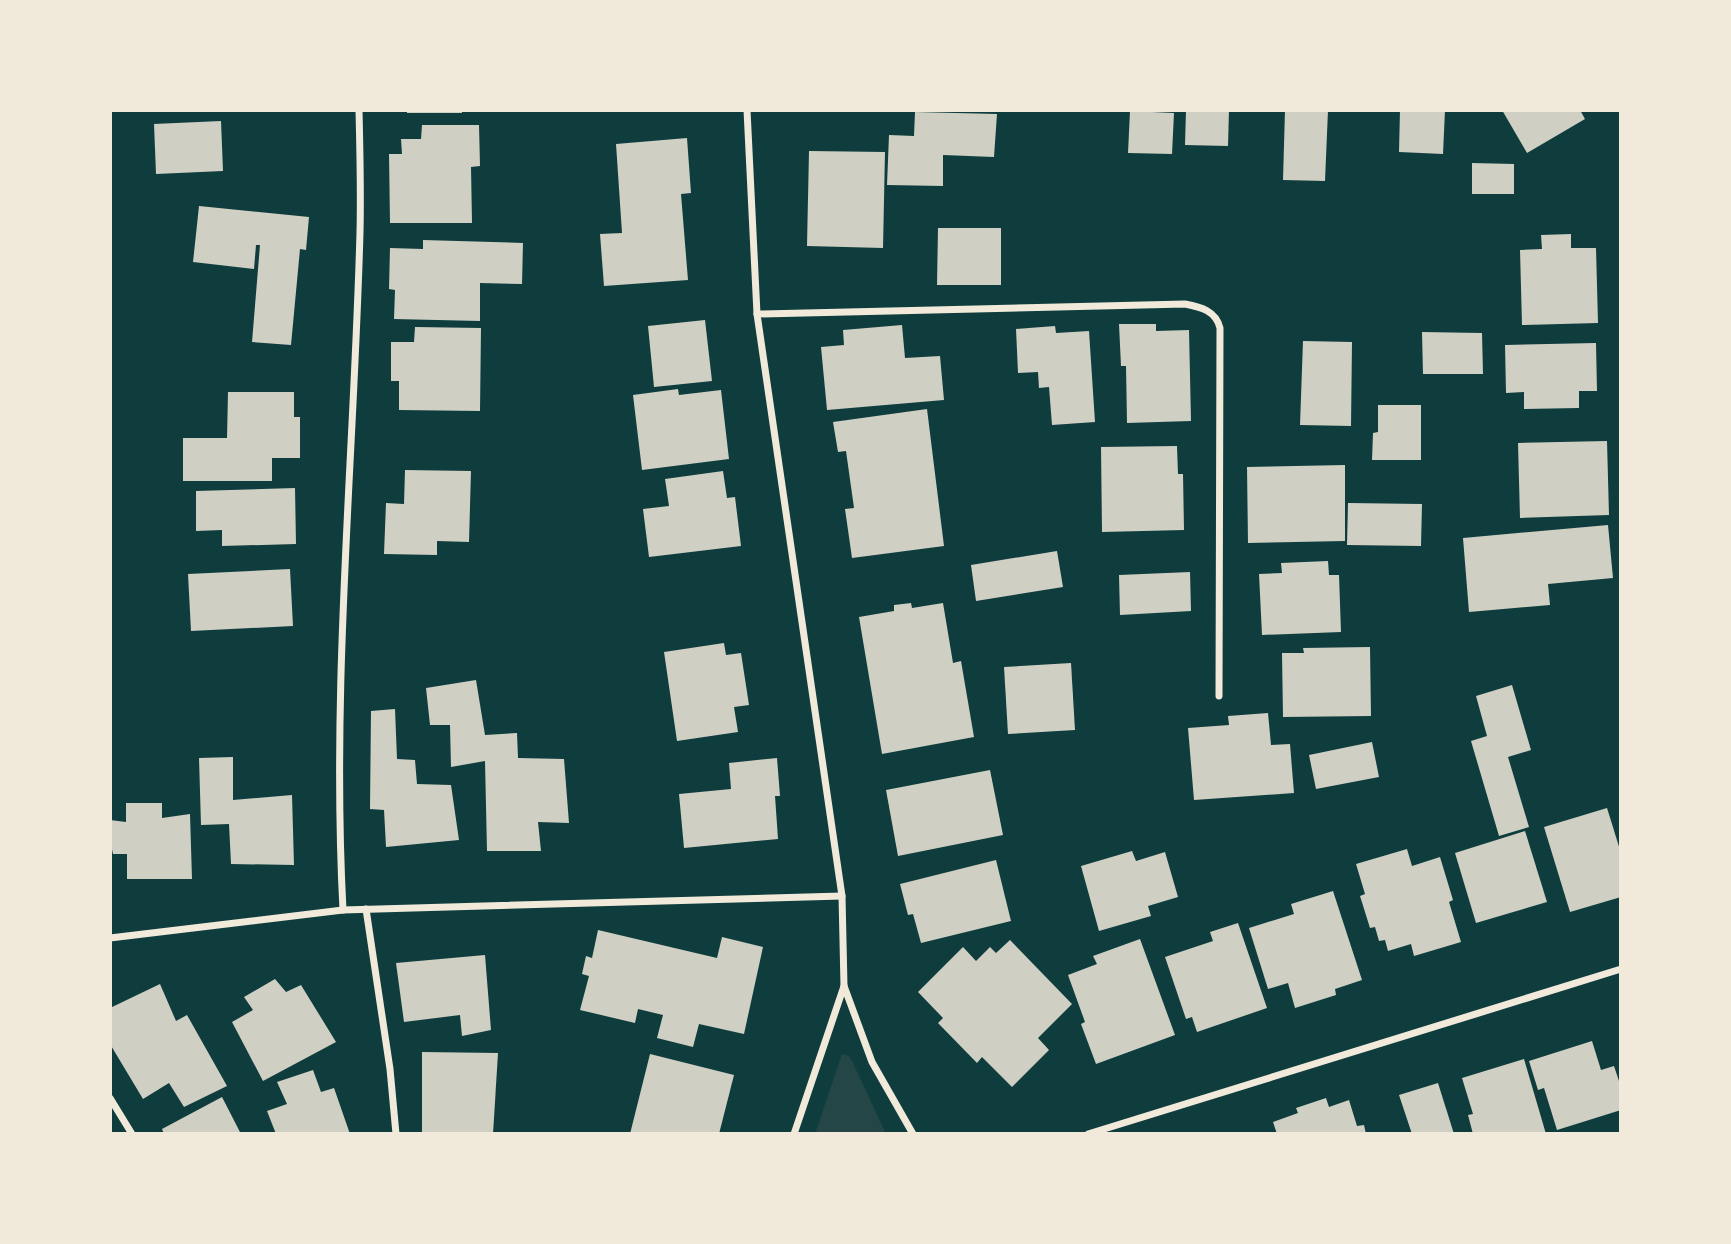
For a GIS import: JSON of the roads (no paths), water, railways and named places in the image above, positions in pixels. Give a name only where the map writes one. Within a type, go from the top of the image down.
[{"type":"street","points":[[343,911],[341,723],[344,575],[360,231],[359,110]]},
{"type":"street","points":[[747,110],[757,314],[842,896],[844,986],[872,1062],[913,1134]]},
{"type":"street","points":[[757,314],[1185,304],[1208,310],[1218,320],[1220,328],[1219,696]]},
{"type":"street","points":[[110,938],[366,909],[842,896]]},
{"type":"street","points":[[366,909],[390,1069],[396,1134]]},
{"type":"street","points":[[1088,1134],[1621,969]]},
{"type":"street","points":[[794,1134],[844,986]]},
{"type":"street","points":[[110,1098],[132,1134]]}]
